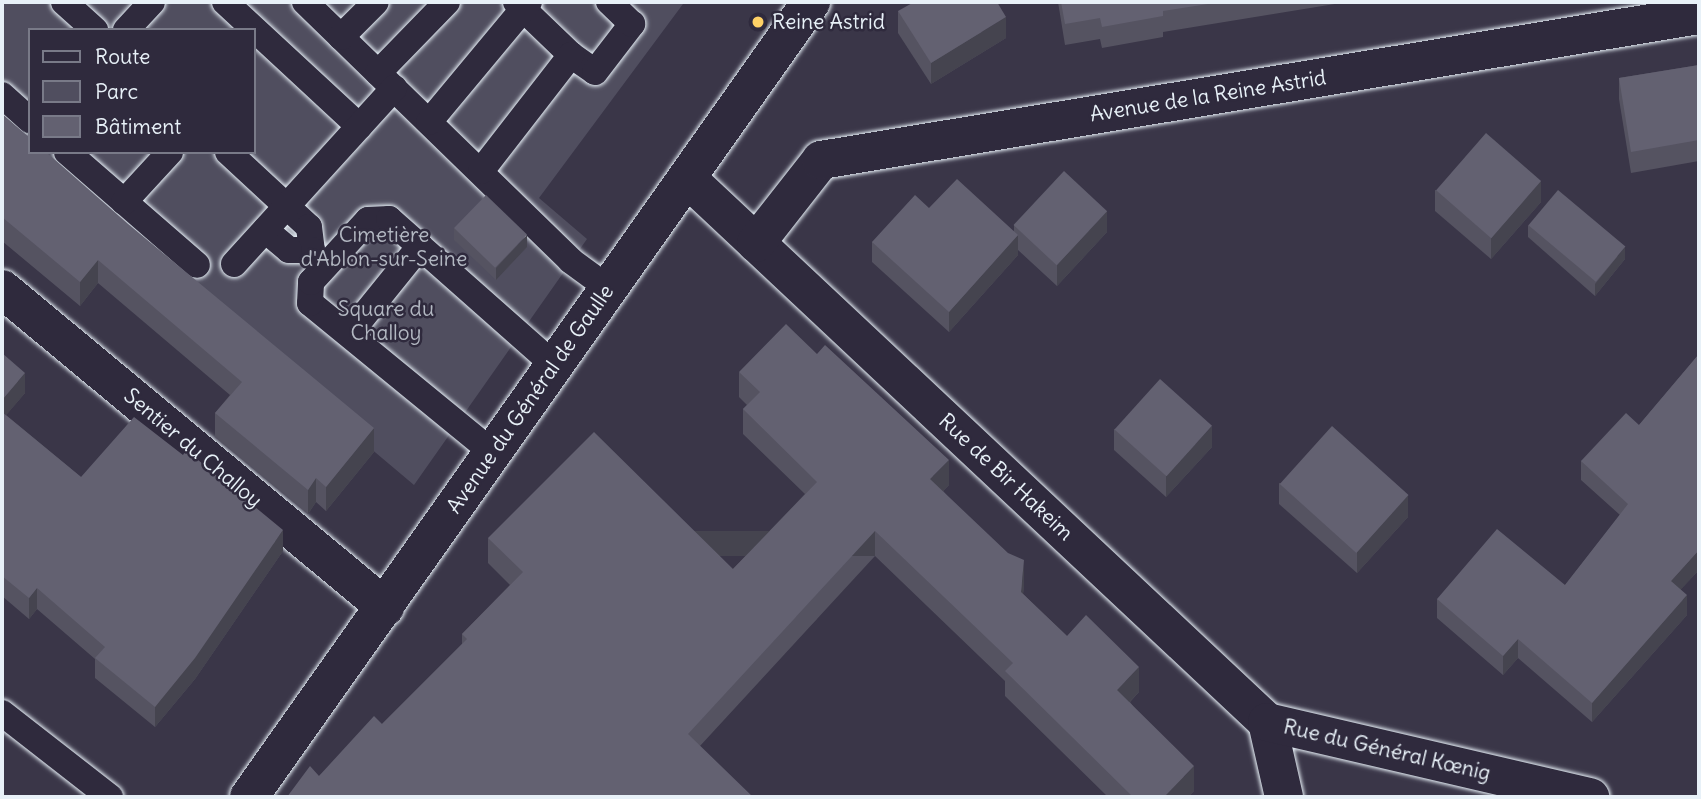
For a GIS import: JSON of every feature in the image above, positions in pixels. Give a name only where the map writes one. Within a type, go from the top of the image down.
[{"type":"street","name":"Avenue du Général de Gaulle","points":[[249,797],[811,2]]},
{"type":"street","name":"Avenue de la Reine Astrid","points":[[756,243],[821,160],[1699,15]]},
{"type":"street","name":"Rue de Bir Hakeim","points":[[688,179],[1267,722]]},
{"type":"street","name":"Sentier du Challoy","points":[[2,289],[385,607]]},
{"type":"street","points":[[1267,722],[1284,797]]},
{"type":"street","name":"Rue du Général Kœnig","points":[[1267,722],[1590,797]]},
{"type":"lane","points":[[64,2],[93,28]]},
{"type":"lane","points":[[129,28],[152,2]]},
{"type":"lane","points":[[225,2],[244,28]]},
{"type":"lane","points":[[305,2],[571,261],[608,288]]},
{"type":"lane","points":[[341,37],[376,2]]},
{"type":"lane","points":[[234,264],[359,126],[386,80],[447,2]]},
{"type":"lane","points":[[429,122],[523,4],[571,55],[595,72],[632,24],[609,2]]},
{"type":"lane","points":[[262,52],[359,126]]},
{"type":"lane","points":[[481,172],[571,55]]},
{"type":"lane","points":[[2,95],[28,118]]},
{"type":"lane","points":[[69,154],[197,265]]},
{"type":"lane","points":[[124,202],[168,154]]},
{"type":"lane","points":[[230,154],[309,227],[320,257]]},
{"type":"lane","points":[[492,453],[310,303],[311,282],[320,257],[368,220],[389,219],[554,365]]},
{"type":"lane","points":[[265,230],[289,250],[320,257]]},
{"type":"lane","points":[[349,334],[419,246]]},
{"type":"lane","points":[[2,713],[110,797]]},
{"type":"green space","name":"Cimetière d'Ablon-sur-Seine","points":[[2,2],[683,4],[539,198],[587,239],[414,485],[2,138]]},
{"type":"building","points":[[914,2],[997,2],[1006,17],[931,63],[898,11]]},
{"type":"building","points":[[1061,2],[1221,2],[1163,11],[1163,16],[1102,27],[1100,18],[1065,24]]},
{"type":"building","points":[[1699,65],[1699,140],[1631,152],[1619,78]]},
{"type":"building","points":[[2,114],[28,136],[28,154],[48,154],[128,224],[374,428],[326,487],[316,478],[308,490],[215,413],[242,382],[98,260],[80,282],[2,217]]},
{"type":"building","points":[[1486,133],[1541,181],[1491,238],[1436,190]]},
{"type":"building","points":[[1064,171],[1107,211],[1057,265],[1014,225]]},
{"type":"building","points":[[957,179],[1018,235],[949,312],[872,242],[915,195],[929,208]]},
{"type":"building","points":[[1558,190],[1625,247],[1596,282],[1528,225]]},
{"type":"building","points":[[486,195],[527,235],[495,268],[454,228]]},
{"type":"building","points":[[786,324],[817,354],[825,345],[949,460],[930,479],[1008,553],[1024,560],[1021,592],[1067,636],[1086,615],[1139,667],[1117,690],[1194,766],[1164,797],[1133,797],[1005,671],[1013,663],[875,531],[688,734],[753,797],[287,797],[310,766],[319,776],[374,716],[382,724],[467,639],[462,634],[523,572],[488,538],[594,432],[733,569],[817,482],[743,409],[760,392],[739,372]]},
{"type":"building","points":[[2,353],[25,373],[2,400]]},
{"type":"building","points":[[1699,354],[1699,550],[1671,581],[1687,595],[1592,703],[1518,639],[1503,656],[1437,599],[1497,529],[1565,585],[1628,504],[1581,461],[1626,413],[1639,425]]},
{"type":"building","points":[[1160,379],[1212,426],[1167,476],[1114,430]]},
{"type":"building","points":[[2,412],[81,477],[134,417],[183,455],[186,450],[283,530],[195,658],[155,707],[95,658],[105,647],[37,588],[29,598],[2,576]]},
{"type":"building","points":[[1332,426],[1409,495],[1356,553],[1280,484]]},
{"type":"place","name":"Reine Astrid","points":[[758,22]]},
{"type":"park label","name":"Square du Challoy","points":[[386,321]]}]
